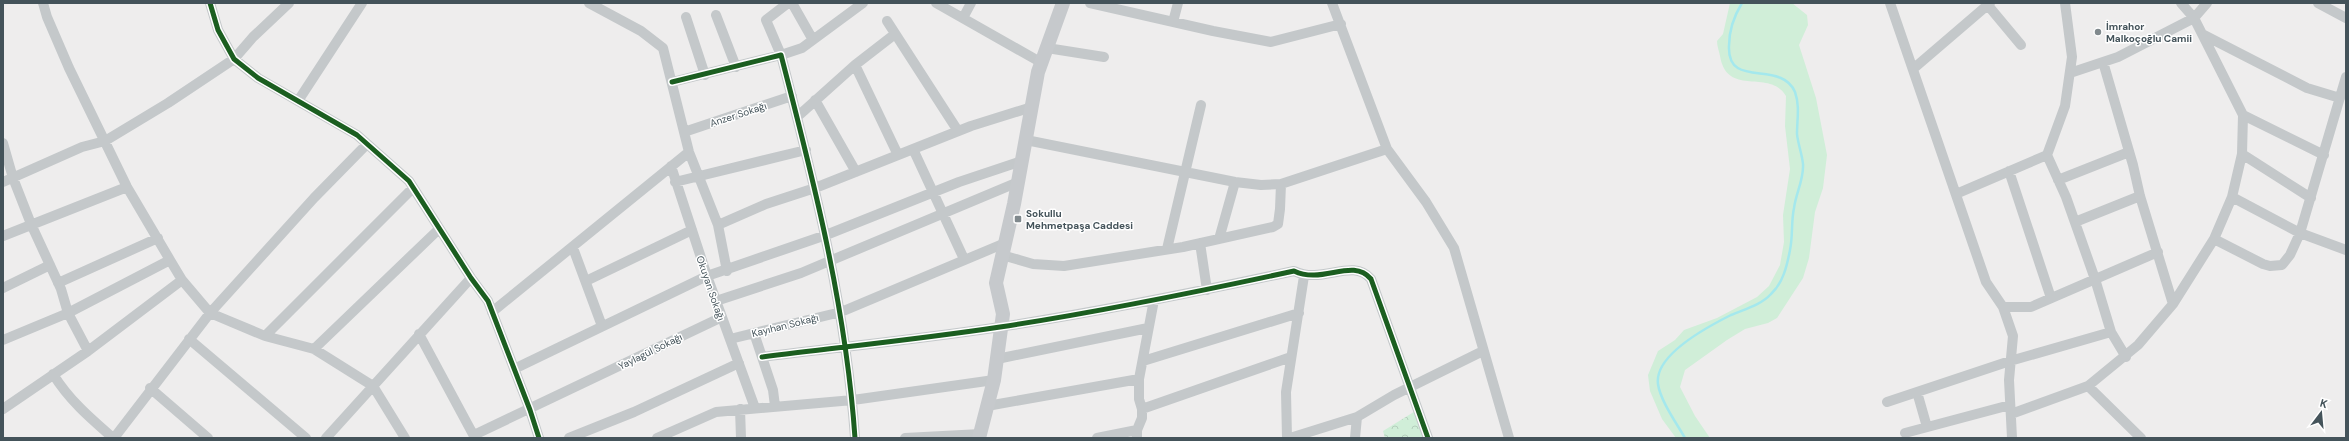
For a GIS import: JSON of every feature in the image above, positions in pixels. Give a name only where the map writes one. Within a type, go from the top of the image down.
[{"type":"street","points":[[43,3],[50,24],[127,187],[182,280],[210,313],[265,336],[314,349],[373,386],[404,438]]},
{"type":"street","points":[[210,3],[218,30],[234,59],[258,78],[357,135],[409,181],[471,278],[488,301],[530,410],[539,438]]},
{"type":"street","points":[[3,182],[82,147],[105,141],[168,103],[234,59],[252,36],[289,3]]},
{"type":"street","points":[[298,101],[362,3]]},
{"type":"street","points":[[589,3],[641,31],[663,48],[689,152],[700,176],[718,225],[727,271]]},
{"type":"street","points":[[788,3],[766,20],[781,55],[806,150],[826,235],[847,348],[853,400],[855,438]]},
{"type":"street","points":[[792,3],[813,40]]},
{"type":"street","points":[[672,82],[736,67],[802,48],[863,3]]},
{"type":"street","points":[[936,3],[1042,63]]},
{"type":"street","points":[[963,18],[971,3]]},
{"type":"street","points":[[906,438],[980,436],[994,380],[1003,314],[996,283],[1042,63],[1063,3]]},
{"type":"street","points":[[1090,3],[1271,42],[1341,24]]},
{"type":"street","points":[[1173,22],[1178,3]]},
{"type":"street","points":[[1332,3],[1387,149],[1426,202],[1454,248],[1509,438]]},
{"type":"street","points":[[1890,3],[1986,282],[2003,307],[2013,336],[2009,380],[2012,438]]},
{"type":"street","points":[[2065,3],[2072,57],[2064,106],[2047,155],[2075,222],[2095,279],[2111,332],[2126,357]]},
{"type":"street","points":[[1905,433],[2011,410],[2088,386],[2126,357],[2173,304],[2214,239],[2232,197],[2242,154],[2243,115],[2194,18],[2181,3]]},
{"type":"street","points":[[2070,73],[2118,57],[2194,18],[2207,3]]},
{"type":"street","points":[[2318,3],[2346,18]]},
{"type":"street","points":[[1913,69],[1988,4],[2021,45]]},
{"type":"street","points":[[716,15],[736,67]]},
{"type":"street","points":[[686,17],[705,75]]},
{"type":"street","points":[[886,21],[958,131]]},
{"type":"street","points":[[797,117],[855,65],[895,34]]},
{"type":"street","points":[[2202,34],[2307,88],[2340,98]]},
{"type":"street","points":[[1047,48],[1104,57]]},
{"type":"street","points":[[2102,62],[2130,152],[2140,196],[2173,304]]},
{"type":"street","points":[[855,65],[898,155]]},
{"type":"street","points":[[2214,239],[2270,266],[2282,265],[2286,261],[2300,233],[2346,77]]},
{"type":"street","name":"Anzer Sokağı","points":[[684,132],[792,96]]},
{"type":"street","points":[[815,100],[856,172]]},
{"type":"street","points":[[1167,249],[1202,105]]},
{"type":"street","points":[[718,225],[766,204],[815,188],[958,131],[1032,107]]},
{"type":"street","points":[[2243,115],[2324,155]]},
{"type":"street","points":[[1026,140],[1235,182],[1261,185],[1281,184],[1387,149]]},
{"type":"street","points":[[3,143],[13,178],[31,224],[58,283],[68,313],[88,351]]},
{"type":"street","points":[[53,374],[64,393],[78,408],[113,438],[150,388],[210,313],[314,198],[367,144]]},
{"type":"street","points":[[913,149],[942,214],[964,258]]},
{"type":"street","points":[[675,182],[806,150]]},
{"type":"street","points":[[492,312],[573,248],[689,152]]},
{"type":"street","points":[[2058,180],[2130,152]]},
{"type":"street","points":[[2242,154],[2311,198]]},
{"type":"street","points":[[1956,194],[2047,155]]},
{"type":"street","points":[[514,369],[707,276],[727,271],[826,235],[933,193],[1022,161]]},
{"type":"street","name":"Okuyan Sokağı","points":[[672,166],[675,182],[707,276],[755,408]]},
{"type":"street","points":[[2009,171],[2051,298]]},
{"type":"street","points":[[716,301],[800,273],[1018,182]]},
{"type":"street","points":[[1219,239],[1235,182]]},
{"type":"street","points":[[1004,249],[1033,264],[1064,266],[1200,243],[1273,227],[1278,224],[1281,184]]},
{"type":"street","points":[[3,236],[127,187]]},
{"type":"street","points":[[265,336],[413,188]]},
{"type":"street","points":[[2075,222],[2140,196]]},
{"type":"street","points":[[2232,197],[2300,233],[2346,250]]},
{"type":"street","points":[[314,349],[439,229]]},
{"type":"street","points":[[586,281],[692,230]]},
{"type":"street","points":[[58,283],[158,238]]},
{"type":"street","points":[[1200,243],[1207,290]]},
{"type":"street","points":[[573,248],[602,326]]},
{"type":"street","name":"Kayıhan Sokağı","points":[[730,339],[840,312],[964,258],[1004,249]]},
{"type":"street","points":[[2003,307],[2031,307],[2158,252]]},
{"type":"street","points":[[3,340],[68,313],[170,260]]},
{"type":"street","points":[[3,288],[50,265]]},
{"type":"street","points":[[762,357],[847,348],[1001,327],[1207,290],[1294,271],[1304,276],[1312,276],[1356,269],[1367,275],[1370,279],[1428,438]]},
{"type":"street","points":[[1304,276],[1286,392],[1288,438],[1357,417],[1410,386],[1483,350]]},
{"type":"street","points":[[326,438],[471,278]]},
{"type":"street","points":[[3,409],[88,351],[182,280]]},
{"type":"street","points":[[1097,438],[1137,434],[1142,418],[1142,409],[1139,399],[1139,379],[1154,300]]},
{"type":"street","points":[[1143,362],[1299,313]]},
{"type":"street","name":"Yaylagül Sokağı","points":[[475,436],[722,317]]},
{"type":"street","points":[[997,359],[1148,328]]},
{"type":"street","points":[[1888,402],[2010,361],[2111,332]]},
{"type":"street","points":[[754,333],[773,390],[775,406]]},
{"type":"street","points":[[419,334],[475,436]]},
{"type":"street","points":[[189,339],[306,438]]},
{"type":"street","points":[[1142,409],[1291,357]]},
{"type":"street","points":[[569,438],[634,412],[739,363]]},
{"type":"street","points":[[987,406],[1139,379]]},
{"type":"street","points":[[657,438],[716,412],[853,400],[994,380]]},
{"type":"street","points":[[2088,386],[2141,438]]},
{"type":"street","points":[[150,388],[208,438]]},
{"type":"street","points":[[1917,392],[1927,427]]},
{"type":"street","points":[[740,410],[741,438]]},
{"type":"street","points":[[1355,438],[1357,417]]},
{"type":"green space","points":[[1730,3],[1792,3],[1807,15],[1808,25],[1799,45],[1816,98],[1827,155],[1823,188],[1815,212],[1809,258],[1803,278],[1777,318],[1768,323],[1745,329],[1685,370],[1680,387],[1695,416],[1710,438],[1676,438],[1662,419],[1650,391],[1648,375],[1658,351],[1675,340],[1684,330],[1717,318],[1757,297],[1769,286],[1780,265],[1784,242],[1783,215],[1790,169],[1785,126],[1786,96],[1779,88],[1770,84],[1740,80],[1731,76],[1724,69],[1717,41],[1723,34]]},
{"type":"green space","points":[[1417,410],[1425,438],[1385,438],[1383,431]]},
{"type":"waterway","points":[[1685,438],[1669,412],[1659,390],[1659,373],[1674,352],[1697,334],[1721,320],[1762,301],[1767,298],[1779,285],[1784,274],[1791,245],[1793,213],[1803,170],[1797,134],[1798,108],[1795,92],[1788,82],[1778,77],[1745,71],[1736,67],[1731,59],[1729,46],[1731,29],[1734,18],[1742,3]]},
{"type":"cycle path","points":[[210,3],[218,30],[234,59],[258,78],[357,135],[409,181],[471,278],[488,301],[530,410],[539,438]]},
{"type":"cycle path","points":[[672,82],[781,55],[817,197],[827,245],[851,389],[855,438]]},
{"type":"cycle path","points":[[762,357],[1000,327],[1148,301],[1294,271],[1316,275],[1355,270],[1363,273],[1371,279],[1428,438]]},
{"type":"place","name":"İmrahor Malkoçoğlu Camii","points":[[2098,32]]},
{"type":"place","name":"Sokullu Mehmetpaşa Caddesi","points":[[1018,219]]}]
